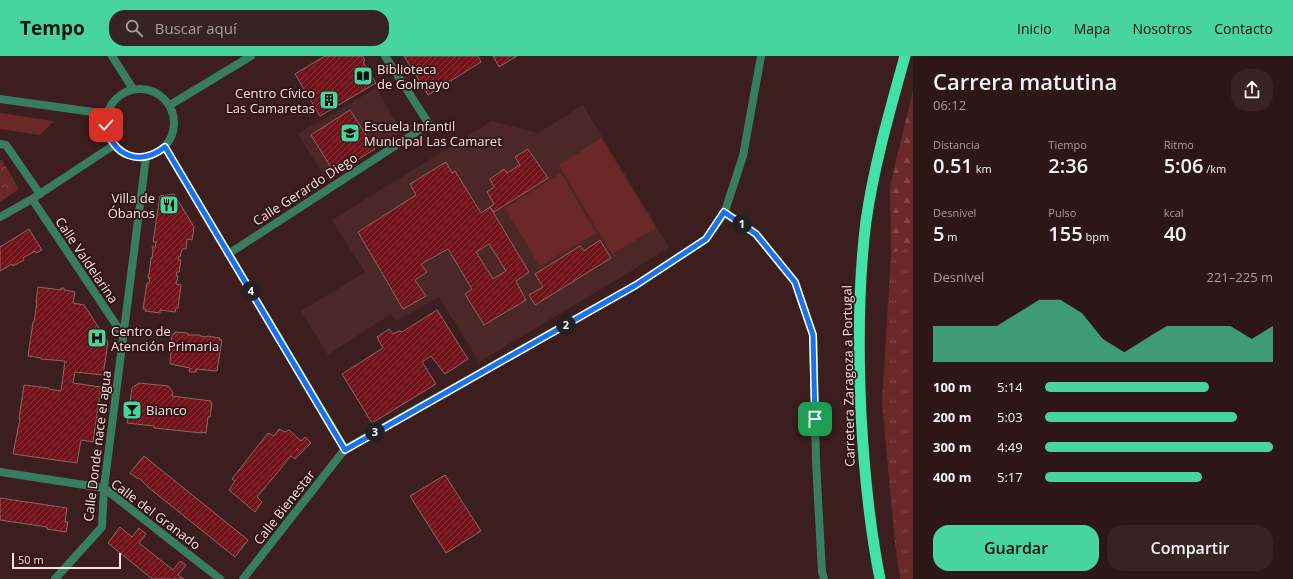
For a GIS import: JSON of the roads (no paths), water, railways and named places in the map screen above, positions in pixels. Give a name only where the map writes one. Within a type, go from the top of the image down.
[{"type":"highway","name":"Carretera Zaragoza a Portugal","points":[[880,579],[868,511],[863,455],[859,345],[860,274],[866,219],[877,164],[905,56]]},
{"type":"street","points":[[112,56],[133,89]]},
{"type":"street","points":[[170,105],[251,56]]},
{"type":"street","name":"Calle Gerardo Diego","points":[[228,254],[429,124],[385,56]]},
{"type":"street","points":[[165,147],[345,450],[636,285],[706,239],[724,212],[744,156],[761,56]]},
{"type":"street","points":[[144,88],[154,91],[163,97],[170,105],[174,116],[175,127],[171,138],[165,147],[156,154],[146,157],[134,157],[123,153],[114,145],[109,136],[106,125],[107,114],[116,98],[133,89],[144,88]]},
{"type":"street","points":[[0,99],[107,114]]},
{"type":"street","points":[[0,144],[6,145],[40,194]]},
{"type":"street","points":[[0,217],[40,194],[114,145]]},
{"type":"street","name":"Calle Donde nace el agua","points":[[55,579],[102,527],[104,488],[146,157]]},
{"type":"street","name":"Calle Valdelarina","points":[[32,199],[123,335]]},
{"type":"street","points":[[724,212],[756,234],[795,282],[813,335],[816,461],[822,572],[824,579]]},
{"type":"street","name":"Calle Bienestar","points":[[243,579],[345,450]]},
{"type":"street","name":"Calle del Granado","points":[[0,472],[104,488],[220,579]]},
{"type":"place","name":"Biblioteca de Golmayo","points":[[363,76]]},
{"type":"place","name":"Centro Cívico Las Camaretas","points":[[329,100]]},
{"type":"place","name":"Escuela Infantil Municipal Las Camaret","points":[[350,133]]},
{"type":"place","name":"Villa de Óbanos","points":[[169,205]]},
{"type":"place","name":"Centro de Atención Primaria","points":[[97,338]]},
{"type":"place","name":"Bianco","points":[[132,410]]}]
